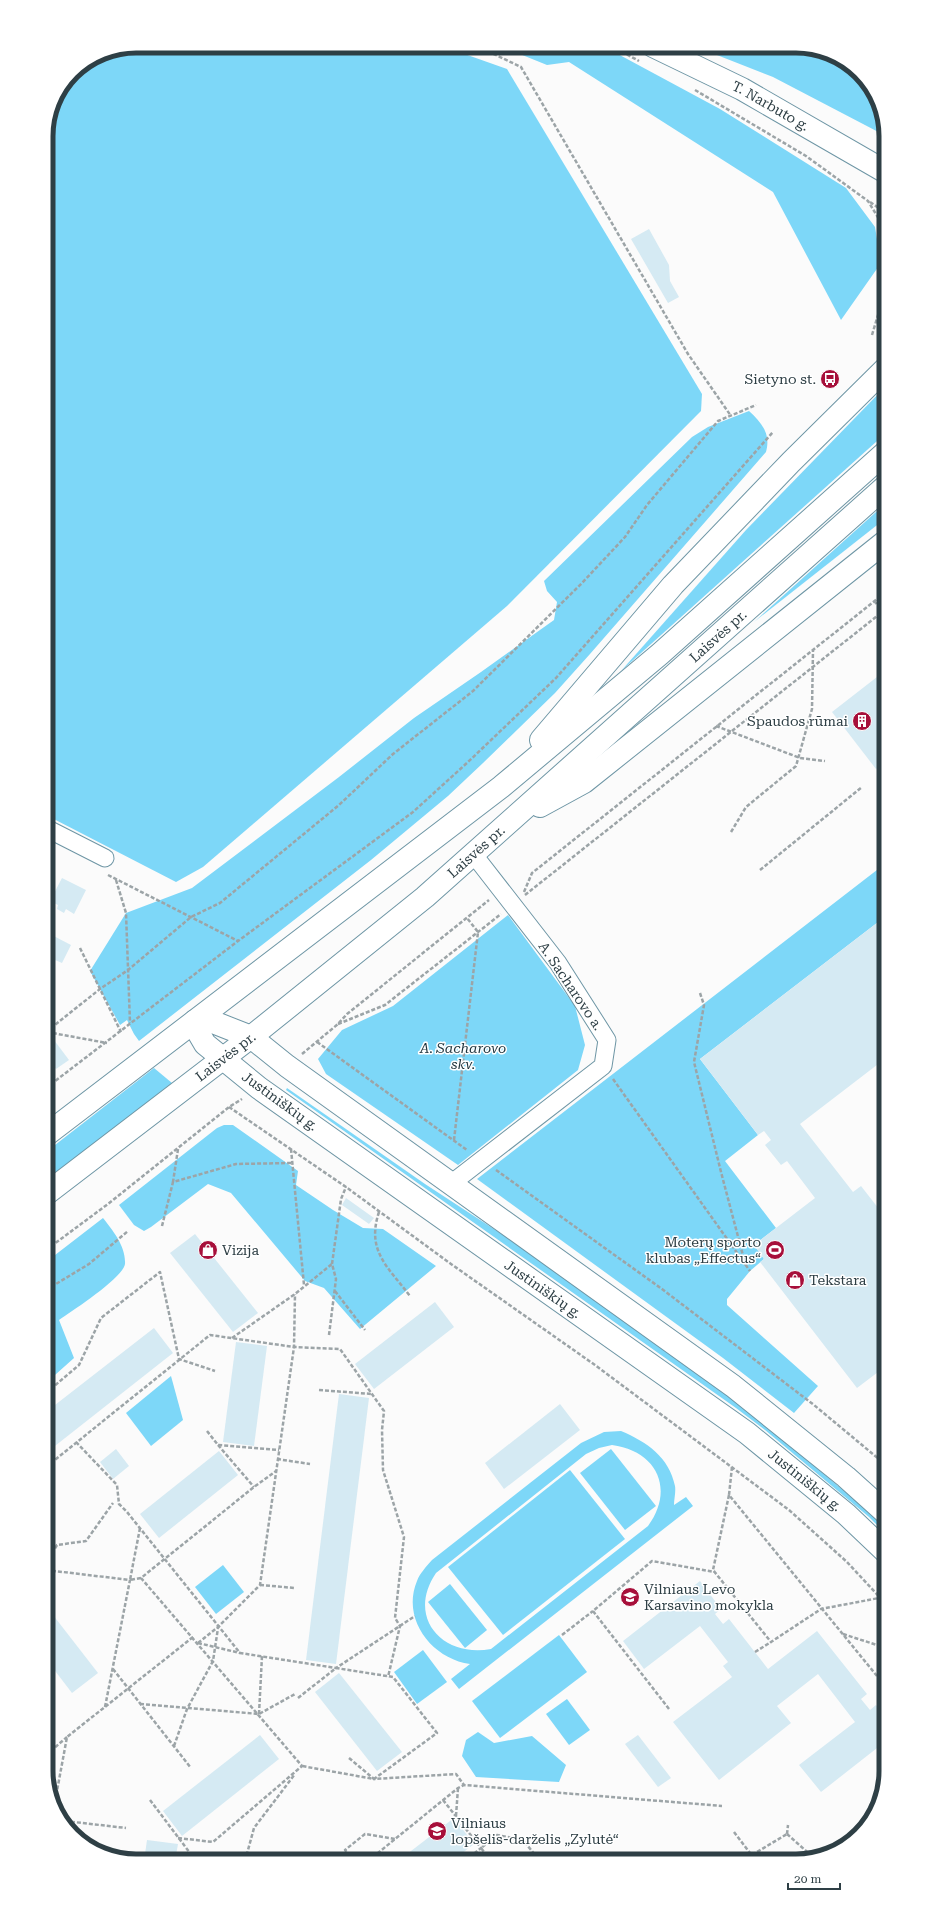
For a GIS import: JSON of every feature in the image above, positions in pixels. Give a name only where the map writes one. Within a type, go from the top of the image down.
[{"type":"main road","name":"T. Narbuto g.","points":[[649,55],[742,88],[879,168]]},
{"type":"main road","points":[[860,157],[879,174]]},
{"type":"main road","name":"Laisvės pr.","points":[[501,787],[673,585],[791,462],[879,375]]},
{"type":"main road","name":"Laisvės pr.","points":[[53,1130],[501,787],[660,654],[879,458]]},
{"type":"main road","name":"Laisvės pr.","points":[[53,1189],[223,1058],[425,897],[474,855],[879,492]]},
{"type":"main road","points":[[503,828],[584,782],[879,547]]},
{"type":"main road","name":"Justiniškių g.","points":[[879,1507],[846,1477],[733,1386],[287,1066],[251,1036],[213,1022],[195,1021],[198,1032],[205,1044],[259,1088],[747,1433],[846,1514],[879,1545]]},
{"type":"street","points":[[53,832],[105,858]]},
{"type":"street","name":"A. Sacharovo a.","points":[[474,855],[517,901],[607,1040],[603,1066]]},
{"type":"street","points":[[452,1183],[603,1066]]},
{"type":"path","points":[[492,53],[521,67],[688,354],[731,416]]},
{"type":"path","points":[[693,89],[806,156],[879,208]]},
{"type":"path","points":[[868,201],[879,219]]},
{"type":"path","points":[[872,336],[879,309]]},
{"type":"path","points":[[53,1026],[100,989],[128,970],[191,917],[220,903],[339,805],[393,754],[473,691],[582,583],[624,537],[647,505],[718,422],[756,405]]},
{"type":"path","points":[[53,1083],[107,1043],[238,941],[412,812],[473,757],[556,678],[773,432]]},
{"type":"path","points":[[517,901],[532,873],[879,597]]},
{"type":"path","points":[[874,601],[879,605]]},
{"type":"path","points":[[338,1024],[385,1005],[879,615]]},
{"type":"path","points":[[731,832],[746,807],[796,766],[800,758],[812,709],[813,649]]},
{"type":"path","points":[[716,726],[800,758],[825,761]]},
{"type":"path","points":[[760,870],[862,787]]},
{"type":"path","points":[[130,1024],[126,913],[116,879],[238,941]]},
{"type":"path","points":[[287,1066],[338,1024],[346,1014],[489,900],[517,901]]},
{"type":"path","points":[[454,1140],[478,932],[467,918]]},
{"type":"path","points":[[80,948],[121,1032]]},
{"type":"path","points":[[700,993],[704,1005],[694,1062],[746,1267]]},
{"type":"path","points":[[53,1033],[107,1043]]},
{"type":"path","points":[[317,1042],[662,1289],[814,1405],[879,1459]]},
{"type":"path","points":[[603,1066],[750,1271]]},
{"type":"path","points":[[53,1245],[108,1204],[229,1107],[259,1088]]},
{"type":"path","points":[[229,1107],[346,1187],[595,1365],[789,1510],[847,1562],[879,1598]]},
{"type":"path","points":[[162,1226],[173,1182],[179,1148]]},
{"type":"path","points":[[291,1149],[304,1285]]},
{"type":"path","points":[[173,1182],[236,1164],[292,1163]]},
{"type":"path","points":[[329,1335],[336,1279],[332,1264],[341,1199],[346,1187]]},
{"type":"path","points":[[379,1212],[374,1226],[377,1253],[410,1296]]},
{"type":"path","points":[[53,1286],[90,1264],[128,1231]]},
{"type":"path","points":[[232,1338],[294,1294],[332,1264]]},
{"type":"path","points":[[53,1387],[79,1365],[101,1318],[160,1272],[179,1359]]},
{"type":"path","points":[[334,1291],[364,1330]]},
{"type":"path","points":[[198,1643],[218,1627],[260,1585],[294,1347],[294,1294]]},
{"type":"path","points":[[53,1461],[210,1335],[294,1347],[340,1349],[384,1411],[382,1430],[384,1470],[404,1537],[395,1618],[400,1626],[388,1677]]},
{"type":"path","points":[[179,1359],[215,1371]]},
{"type":"path","points":[[319,1390],[372,1394]]},
{"type":"path","points":[[207,1431],[254,1486]]},
{"type":"path","points":[[76,1442],[117,1485],[119,1504],[240,1653]]},
{"type":"path","points":[[218,1445],[279,1450]]},
{"type":"path","points":[[277,1459],[310,1464]]},
{"type":"path","points":[[732,1467],[729,1494],[713,1570],[771,1642]]},
{"type":"path","points":[[53,1571],[130,1580],[141,1578],[254,1486],[276,1471]]},
{"type":"path","points":[[729,1494],[879,1678]]},
{"type":"path","points":[[53,1552],[57,1545],[86,1541],[113,1504]]},
{"type":"path","points":[[105,1708],[140,1528]]},
{"type":"path","points":[[562,1635],[652,1561],[715,1572]]},
{"type":"path","points":[[141,1578],[302,1766],[374,1779],[456,1774],[464,1785]]},
{"type":"path","points":[[260,1585],[295,1588]]},
{"type":"path","points":[[755,1652],[821,1609],[879,1598]]},
{"type":"path","points":[[593,1611],[669,1709]]},
{"type":"path","points":[[298,1698],[336,1668],[415,1616]]},
{"type":"path","points":[[174,1746],[187,1709],[213,1661],[218,1627]]},
{"type":"path","points":[[842,1633],[879,1646]]},
{"type":"path","points":[[53,1749],[193,1637]]},
{"type":"path","points":[[198,1643],[240,1653],[393,1678],[437,1733],[374,1779]]},
{"type":"path","points":[[258,1714],[262,1656]]},
{"type":"path","points":[[112,1669],[191,1768]]},
{"type":"path","points":[[140,1704],[258,1714],[295,1694]]},
{"type":"path","points":[[56,1795],[67,1737]]},
{"type":"path","points":[[349,1758],[374,1779]]},
{"type":"path","points":[[178,1838],[213,1842],[302,1766]]},
{"type":"path","points":[[247,1854],[254,1828],[297,1770]]},
{"type":"path","points":[[377,1854],[458,1788],[464,1785],[722,1806]]},
{"type":"path","points":[[456,1817],[458,1788]]},
{"type":"path","points":[[150,1800],[191,1854]]},
{"type":"path","points":[[443,1800],[486,1854]]},
{"type":"path","points":[[70,1822],[126,1828]]},
{"type":"path","points":[[787,1834],[788,1825]]},
{"type":"path","points":[[734,1832],[751,1854]]},
{"type":"path","points":[[348,1854],[345,1850],[365,1834],[395,1839]]},
{"type":"path","points":[[754,1854],[787,1834]]},
{"type":"path","points":[[787,1834],[808,1853]]},
{"type":"path","points":[[474,1854],[497,1835],[523,1840],[534,1854]]},
{"type":"green space","points":[[136,53],[462,53],[507,69],[702,394],[701,411],[507,606],[203,867],[176,882],[53,819],[53,130],[59,104],[70,85],[77,77],[94,64],[114,56]]},
{"type":"green space","points":[[517,53],[616,53],[720,109],[846,188],[875,227],[879,251],[879,266],[841,320],[773,192],[569,62],[547,65]]},
{"type":"green space","points":[[712,53],[802,53],[828,59],[847,70],[862,85],[875,109],[879,132],[773,77]]},
{"type":"green space","points":[[879,393],[879,439],[621,671],[746,530]]},
{"type":"green space","points":[[749,411],[764,429],[767,440],[766,452],[555,693],[448,796],[371,860],[139,1041],[127,1020],[120,1025],[90,971],[126,913],[192,888],[339,777],[414,718],[554,620],[557,602],[547,591],[544,581],[692,437],[708,427]]},
{"type":"green space","points":[[879,509],[879,524],[754,622]]},
{"type":"green space","points":[[879,868],[879,921],[700,1059],[758,1135],[725,1161],[776,1228],[754,1245],[764,1259],[750,1271],[727,1299],[727,1305],[818,1386],[794,1413],[723,1358],[477,1179]]},
{"type":"green space","name":"A. Sacharovo skv.","points":[[508,915],[575,1006],[585,1045],[578,1070],[458,1165],[326,1074],[318,1059],[342,1030],[393,1006]]},
{"type":"green space","points":[[154,1068],[172,1083],[53,1176],[53,1147]]},
{"type":"green space","points":[[287,1088],[425,1184],[517,1244],[744,1407],[875,1517],[879,1521],[879,1527],[765,1430],[736,1408],[286,1090]]},
{"type":"green space","points":[[224,1125],[233,1125],[298,1171],[296,1185],[333,1210],[363,1228],[383,1229],[436,1266],[360,1329],[324,1288],[305,1281],[231,1193],[208,1184],[144,1231],[134,1225],[119,1205],[217,1128]]},
{"type":"green space","points":[[103,1218],[121,1245],[125,1257],[125,1264],[116,1277],[107,1285],[59,1320],[74,1358],[53,1377],[53,1257]]},
{"type":"green space","points":[[171,1376],[183,1420],[151,1446],[126,1413]]},
{"type":"green space","points":[[621,1431],[640,1440],[656,1452],[668,1467],[672,1476],[675,1486],[674,1505],[686,1497],[693,1506],[459,1689],[451,1679],[470,1664],[456,1661],[443,1654],[432,1646],[423,1635],[417,1623],[413,1609],[413,1595],[420,1575],[432,1560],[581,1443],[604,1432]],"holes":[[[612,1445],[628,1449],[640,1455],[650,1464],[657,1474],[660,1486],[660,1499],[656,1512],[648,1526],[491,1649],[473,1650],[458,1647],[444,1641],[434,1631],[427,1619],[425,1605],[428,1589],[436,1573],[586,1454],[599,1448]]]},
{"type":"green space","points":[[611,1449],[656,1506],[625,1530],[580,1473]]},
{"type":"green space","points":[[570,1470],[625,1539],[503,1635],[448,1567]]},
{"type":"green space","points":[[223,1565],[244,1592],[216,1614],[195,1587]]},
{"type":"green space","points":[[450,1584],[487,1630],[465,1648],[428,1602]]},
{"type":"green space","points":[[559,1635],[587,1672],[500,1738],[472,1701]]},
{"type":"green space","points":[[423,1650],[447,1682],[417,1704],[394,1672]]},
{"type":"green space","points":[[567,1699],[590,1730],[569,1745],[546,1714]]},
{"type":"green space","points":[[478,1732],[494,1743],[532,1736],[566,1765],[559,1782],[476,1777],[462,1756],[466,1740]]},
{"type":"building","points":[[649,229],[669,265],[670,281],[679,297],[668,303],[631,239]]},
{"type":"building","name":"Spaudos rūmai","points":[[879,675],[879,767],[876,769],[832,712]]},
{"type":"building","points":[[62,878],[86,890],[74,914],[66,909],[64,913],[57,909],[58,905],[53,902],[53,895]]},
{"type":"building","points":[[879,921],[879,1063],[800,1124],[853,1192],[861,1186],[879,1209],[879,1371],[857,1388],[760,1262],[764,1259],[754,1245],[815,1198],[787,1161],[781,1165],[765,1145],[771,1140],[764,1131],[758,1135],[700,1059]]},
{"type":"building","points":[[53,936],[71,945],[62,963],[53,959]]},
{"type":"building","points":[[54,1040],[69,1060],[56,1069],[53,1065]]},
{"type":"building","points":[[346,1198],[374,1218],[369,1224],[342,1205]]},
{"type":"building","points":[[195,1234],[258,1313],[233,1332],[170,1253]]},
{"type":"building","points":[[435,1302],[454,1327],[374,1389],[355,1364]]},
{"type":"building","points":[[154,1328],[173,1353],[53,1447],[53,1407]]},
{"type":"building","points":[[236,1342],[267,1346],[254,1446],[223,1442]]},
{"type":"building","points":[[339,1394],[369,1398],[336,1664],[306,1660]]},
{"type":"building","points":[[560,1404],[580,1430],[504,1489],[485,1463]]},
{"type":"building","points":[[116,1449],[129,1466],[113,1479],[100,1462]]},
{"type":"building","points":[[219,1451],[238,1475],[159,1538],[140,1514]]},
{"type":"building","points":[[700,1581],[721,1609],[715,1614],[723,1624],[729,1619],[768,1669],[817,1631],[867,1694],[861,1699],[870,1710],[876,1705],[879,1709],[879,1746],[821,1792],[799,1765],[855,1722],[818,1674],[777,1706],[791,1723],[719,1780],[673,1722],[732,1677],[723,1666],[728,1662],[700,1626],[644,1669],[623,1641]]},
{"type":"building","points":[[53,1615],[98,1673],[72,1693],[53,1668]]},
{"type":"building","points":[[339,1673],[402,1752],[377,1771],[315,1692]]},
{"type":"building","points":[[260,1735],[279,1759],[182,1836],[163,1811]]},
{"type":"building","points":[[638,1735],[671,1778],[658,1787],[625,1744]]},
{"type":"building","points":[[454,1818],[474,1844],[461,1854],[407,1854]]},
{"type":"building","points":[[147,1840],[178,1844],[176,1854],[145,1854]]},
{"type":"place","name":"Sietyno st.","points":[[830,379]]},
{"type":"place","name":"Spaudos rūmai","points":[[862,721]]},
{"type":"place","name":"Vizija","points":[[208,1250]]},
{"type":"place","name":"Moterų sporto klubas „Effectus“","points":[[775,1250]]},
{"type":"place","name":"Tekstara","points":[[795,1280]]},
{"type":"place","name":"Vilniaus Levo Karsavino mokykla","points":[[630,1597]]},
{"type":"place","name":"Vilniaus lopšelis-darželis „Zylutė“","points":[[437,1831]]}]
